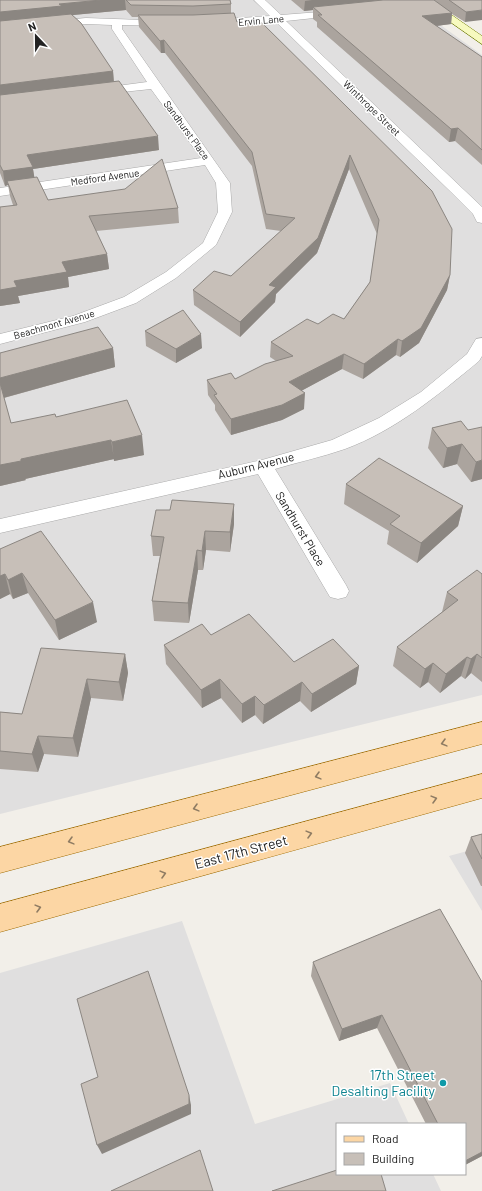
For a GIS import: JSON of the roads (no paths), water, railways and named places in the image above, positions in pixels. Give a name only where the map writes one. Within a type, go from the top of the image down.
[{"type":"main road","points":[[0,860],[482,733]]},
{"type":"main road","name":"East 17th Street","points":[[0,918],[482,786]]},
{"type":"street","name":"Winthrope Street","points":[[259,0],[456,188],[479,212],[482,219]]},
{"type":"street","points":[[411,4],[425,1],[482,41]]},
{"type":"street","name":"Ervin Lane","points":[[199,23],[278,19],[349,11]]},
{"type":"street","name":"Sandhurst Place","points":[[117,22],[117,29],[154,85],[209,161],[222,183],[225,212],[209,245]]},
{"type":"street","points":[[0,28],[54,23],[178,23]]},
{"type":"street","points":[[85,93],[154,85]]},
{"type":"street","name":"Medford Avenue","points":[[0,192],[209,161]]},
{"type":"street","name":"Beachmont Avenue","points":[[0,339],[79,319],[130,300],[171,275],[209,245]]},
{"type":"street","name":"Auburn Avenue","points":[[0,526],[263,466],[339,444],[385,422],[427,396],[473,357],[482,343]]},
{"type":"street","name":"Sandhurst Place","points":[[263,466],[338,592]]},
{"type":"place","name":"17th Street Desalting Facility","points":[[443,1083]]}]
